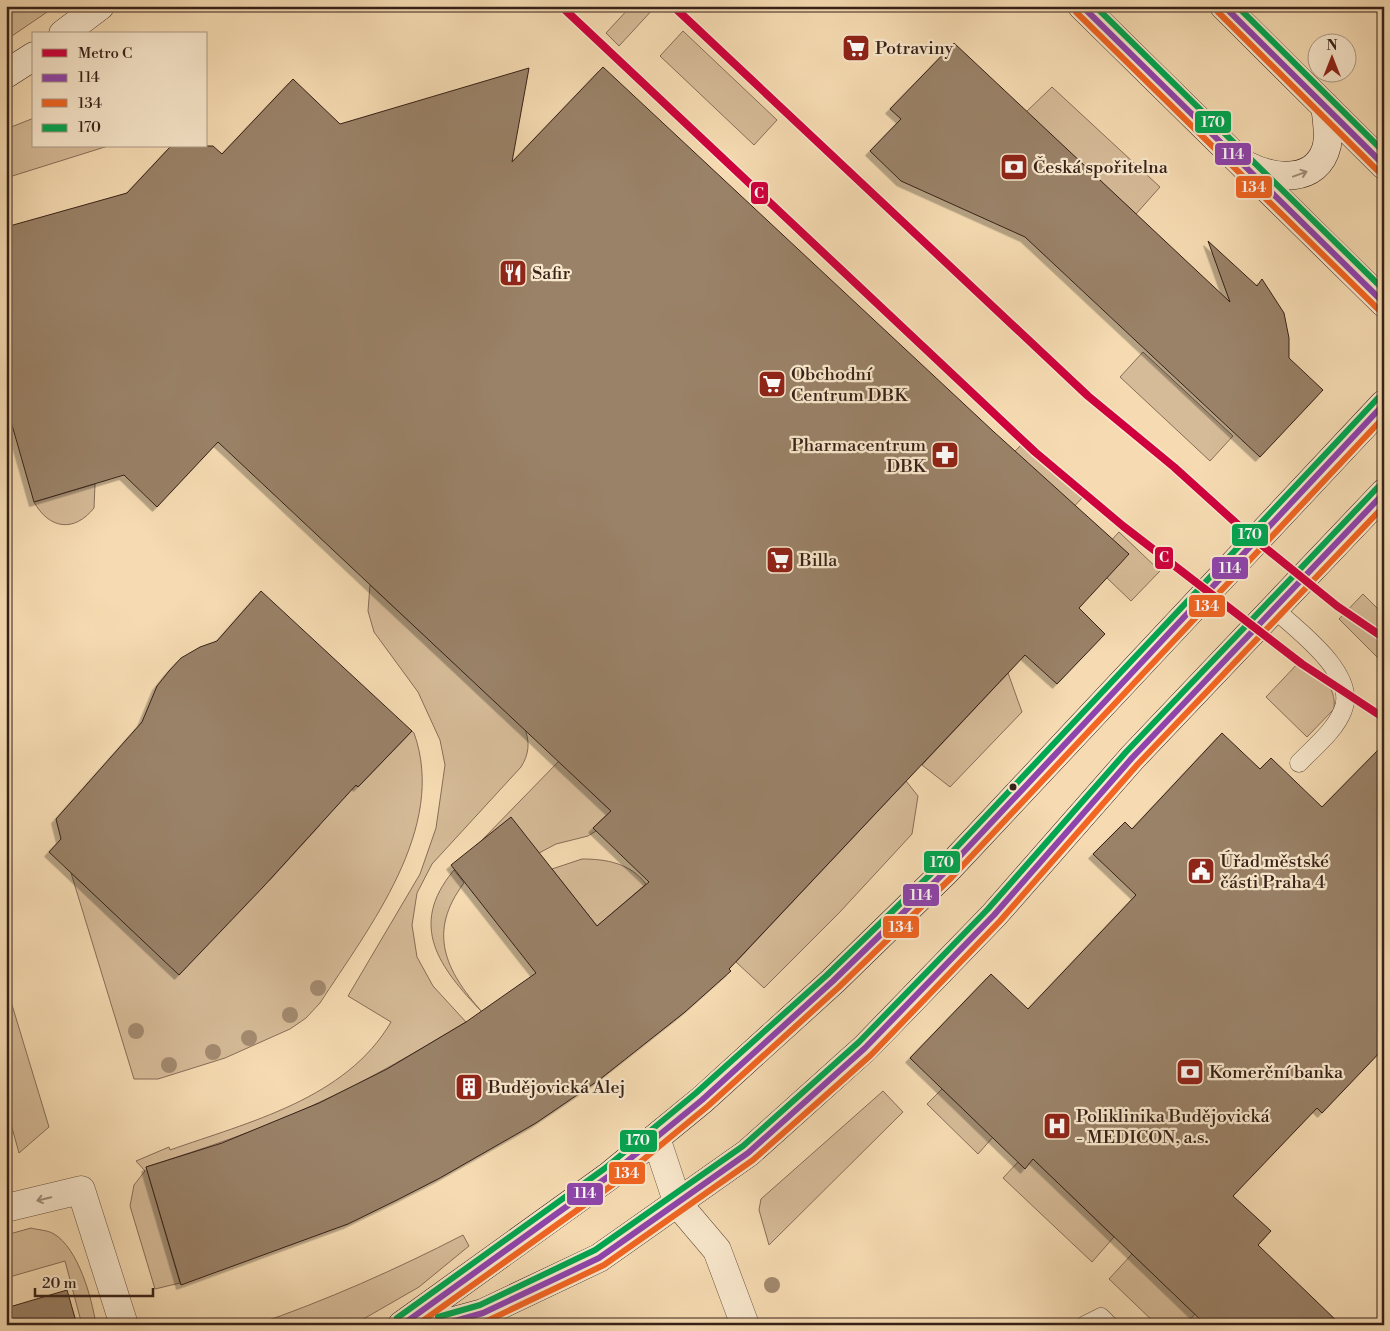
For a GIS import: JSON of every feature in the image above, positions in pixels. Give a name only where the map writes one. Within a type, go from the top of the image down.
[{"type":"street","points":[[66,32],[100,6]]},
{"type":"street","points":[[1082,6],[1384,303]]},
{"type":"street","points":[[1224,6],[1384,165]]},
{"type":"street","points":[[6,74],[32,57]]},
{"type":"street","points":[[1238,161],[1269,175],[1295,176],[1306,172],[1315,166],[1326,147],[1326,106]]},
{"type":"street","points":[[402,1325],[596,1186],[702,1100],[833,981],[946,871],[1384,404]]},
{"type":"street","points":[[439,1325],[483,1313],[599,1258],[748,1153],[871,1041],[994,916],[1132,758],[1384,493]]},
{"type":"street","points":[[656,1138],[678,1204],[717,1250],[745,1325]]},
{"type":"street","points":[[6,1208],[81,1190],[124,1325]]},
{"type":"lane","points":[[1273,608],[1332,664],[1340,677],[1346,696],[1344,710],[1333,727],[1299,763]]},
{"type":"lane","points":[[1086,1325],[1101,1317],[1109,1325]]},
{"type":"shaded area","points":[[6,6],[56,6],[6,40]]},
{"type":"shaded area","points":[[631,6],[655,7],[619,46],[606,33]]},
{"type":"shaded area","points":[[683,31],[777,120],[754,145],[660,56]]},
{"type":"shaded area","points":[[1052,87],[1160,187],[1136,214],[1026,112]]},
{"type":"shaded area","points":[[32,119],[32,148],[102,148],[6,178],[6,129]]},
{"type":"shaded area","points":[[1143,352],[1233,436],[1210,461],[1120,377]]},
{"type":"shaded area","points":[[1023,443],[1082,498],[1054,528],[995,472]]},
{"type":"shaded area","points":[[95,484],[94,508],[86,516],[70,524],[54,522],[47,518],[34,502]]},
{"type":"shaded area","points":[[1119,532],[1160,571],[1131,601],[1107,578],[1106,546]]},
{"type":"shaded area","points":[[370,585],[525,729],[527,734],[527,753],[521,767],[432,864],[417,893],[412,925],[417,957],[433,986],[466,1022],[376,1074],[299,1112],[234,1138],[146,1167],[180,1283],[155,1289],[130,1206],[134,1185],[145,1171],[136,1161],[169,1147],[170,1150],[263,1117],[322,1089],[349,1071],[372,1048],[391,1022],[348,996],[420,874],[436,828],[445,765],[440,740],[418,692],[374,632],[368,611]]},
{"type":"shaded area","points":[[1363,594],[1382,613],[1384,612],[1384,661],[1381,661],[1339,619]]},
{"type":"shaded area","points":[[1301,660],[1325,681],[1334,700],[1334,709],[1307,737],[1266,697]]},
{"type":"shaded area","points":[[229,667],[358,787],[412,731],[422,769],[421,805],[412,840],[398,875],[380,909],[320,1003],[306,1018],[290,1029],[225,1058],[158,1079],[134,1079],[71,873],[179,974],[139,761],[269,881],[320,825],[193,703]]},
{"type":"shaded area","points":[[1008,673],[1022,712],[950,787],[922,765]]},
{"type":"shaded area","points":[[559,761],[611,811],[593,828],[596,831],[588,836],[556,844],[539,853],[482,840]]},
{"type":"shaded area","points":[[906,781],[918,796],[912,834],[839,913],[764,988],[736,962]]},
{"type":"shaded area","points":[[582,859],[609,861],[625,867],[633,871],[646,884],[597,926],[552,869]]},
{"type":"shaded area","points":[[454,870],[464,883],[453,901],[446,918],[445,950],[450,966],[458,981],[482,1012],[453,979],[442,962],[431,928],[433,910],[440,890]]},
{"type":"shaded area","points":[[6,985],[49,1127],[19,1153],[8,1113],[12,1111],[6,1092]]},
{"type":"shaded area","points":[[942,1089],[993,1137],[978,1154],[927,1104]]},
{"type":"shaded area","points":[[883,1091],[903,1112],[769,1245],[759,1210],[761,1199]]},
{"type":"shaded area","points":[[1033,1159],[1114,1237],[1092,1262],[1003,1178],[1018,1162]]},
{"type":"shaded area","points":[[31,1228],[54,1234],[70,1250],[87,1288],[96,1325],[82,1325],[65,1261],[6,1278],[6,1235]]},
{"type":"shaded area","points":[[463,1235],[469,1246],[419,1287],[353,1325],[255,1325],[361,1284]]},
{"type":"shaded area","points":[[1132,1254],[1195,1314],[1185,1325],[1157,1325],[1109,1279]]},
{"type":"building","points":[[954,43],[1230,302],[1208,241],[1257,286],[1262,279],[1284,313],[1289,338],[1289,358],[1323,390],[1260,457],[1025,237],[901,181],[870,151],[901,119],[890,109]]},
{"type":"building","points":[[603,67],[994,432],[1129,554],[1079,608],[1105,634],[1057,684],[1025,655],[729,969],[731,971],[685,1012],[599,1080],[536,1123],[440,1178],[397,1200],[348,1224],[181,1285],[146,1167],[222,1143],[319,1103],[387,1069],[466,1022],[536,973],[451,865],[511,817],[597,926],[649,882],[593,828],[611,811],[218,442],[157,507],[124,475],[34,502],[6,404],[6,227],[127,193],[169,148],[208,148],[208,146],[213,146],[222,154],[293,79],[340,124],[529,68],[512,162]]},
{"type":"building","points":[[261,591],[412,731],[358,787],[356,785],[264,886],[179,975],[49,852],[61,839],[56,819],[142,722],[157,686],[169,671],[181,658],[200,647],[217,641]]},
{"type":"building","points":[[1222,733],[1260,769],[1271,758],[1322,807],[1384,744],[1384,1048],[1322,1113],[1317,1108],[1233,1196],[1271,1231],[1258,1245],[1341,1325],[1206,1325],[1033,1159],[1025,1169],[910,1058],[991,974],[1028,1009],[1136,895],[1093,854],[1125,822],[1132,829]]},
{"type":"building","points":[[67,1290],[77,1325],[6,1325],[6,1308]]},
{"type":"metro line","name":"C","points":[[561,6],[1035,452],[1123,526],[1302,664],[1384,718]]},
{"type":"metro line","name":"C","points":[[673,6],[1088,396],[1174,467],[1247,533],[1337,606],[1384,638]]},
{"type":"transit line","name":"114","points":[[1082,6],[1384,303]]},
{"type":"transit line","name":"170","points":[[1095,6],[1384,290]]},
{"type":"transit line","name":"114","points":[[1224,6],[1384,165]]},
{"type":"transit line","name":"170","points":[[1237,6],[1384,152]]},
{"type":"transit line","name":"134","points":[[1076,12],[1378,309]]},
{"type":"transit line","name":"134","points":[[1218,12],[1378,171]]},
{"type":"transit line","name":"170","points":[[397,1318],[604,1169],[696,1093],[827,975],[940,865],[1378,398]]},
{"type":"transit line","name":"114","points":[[402,1325],[609,1176],[702,1100],[833,981],[946,871],[1384,404]]},
{"type":"transit line","name":"134","points":[[417,1325],[615,1183],[708,1106],[839,987],[952,877],[1384,417]]},
{"type":"transit line","name":"170","points":[[438,1317],[480,1305],[595,1250],[743,1146],[859,1042],[988,909],[1126,752],[1378,487]]},
{"type":"transit line","name":"114","points":[[441,1325],[483,1313],[599,1258],[748,1153],[865,1048],[994,915],[1132,758],[1384,493]]},
{"type":"transit line","name":"134","points":[[473,1325],[487,1321],[604,1265],[753,1160],[871,1055],[1000,921],[1138,764],[1384,506]]},
{"type":"place","name":"Potraviny","points":[[856,48]]},
{"type":"place","name":"Česká spořitelna","points":[[1014,167]]},
{"type":"place","name":"Safir","points":[[513,273]]},
{"type":"place","name":"Obchodní Centrum DBK","points":[[772,384]]},
{"type":"place","name":"Pharmacentrum DBK","points":[[945,455]]},
{"type":"place","name":"Billa","points":[[780,560]]},
{"type":"place","name":"Úřad městské části Praha 4","points":[[1201,871]]},
{"type":"place","name":"Komerční banka","points":[[1190,1072]]},
{"type":"place","name":"Budějovická Alej","points":[[469,1087]]},
{"type":"place","name":"Poliklinika Budějovická - MEDICON, a.s.","points":[[1057,1126]]}]
